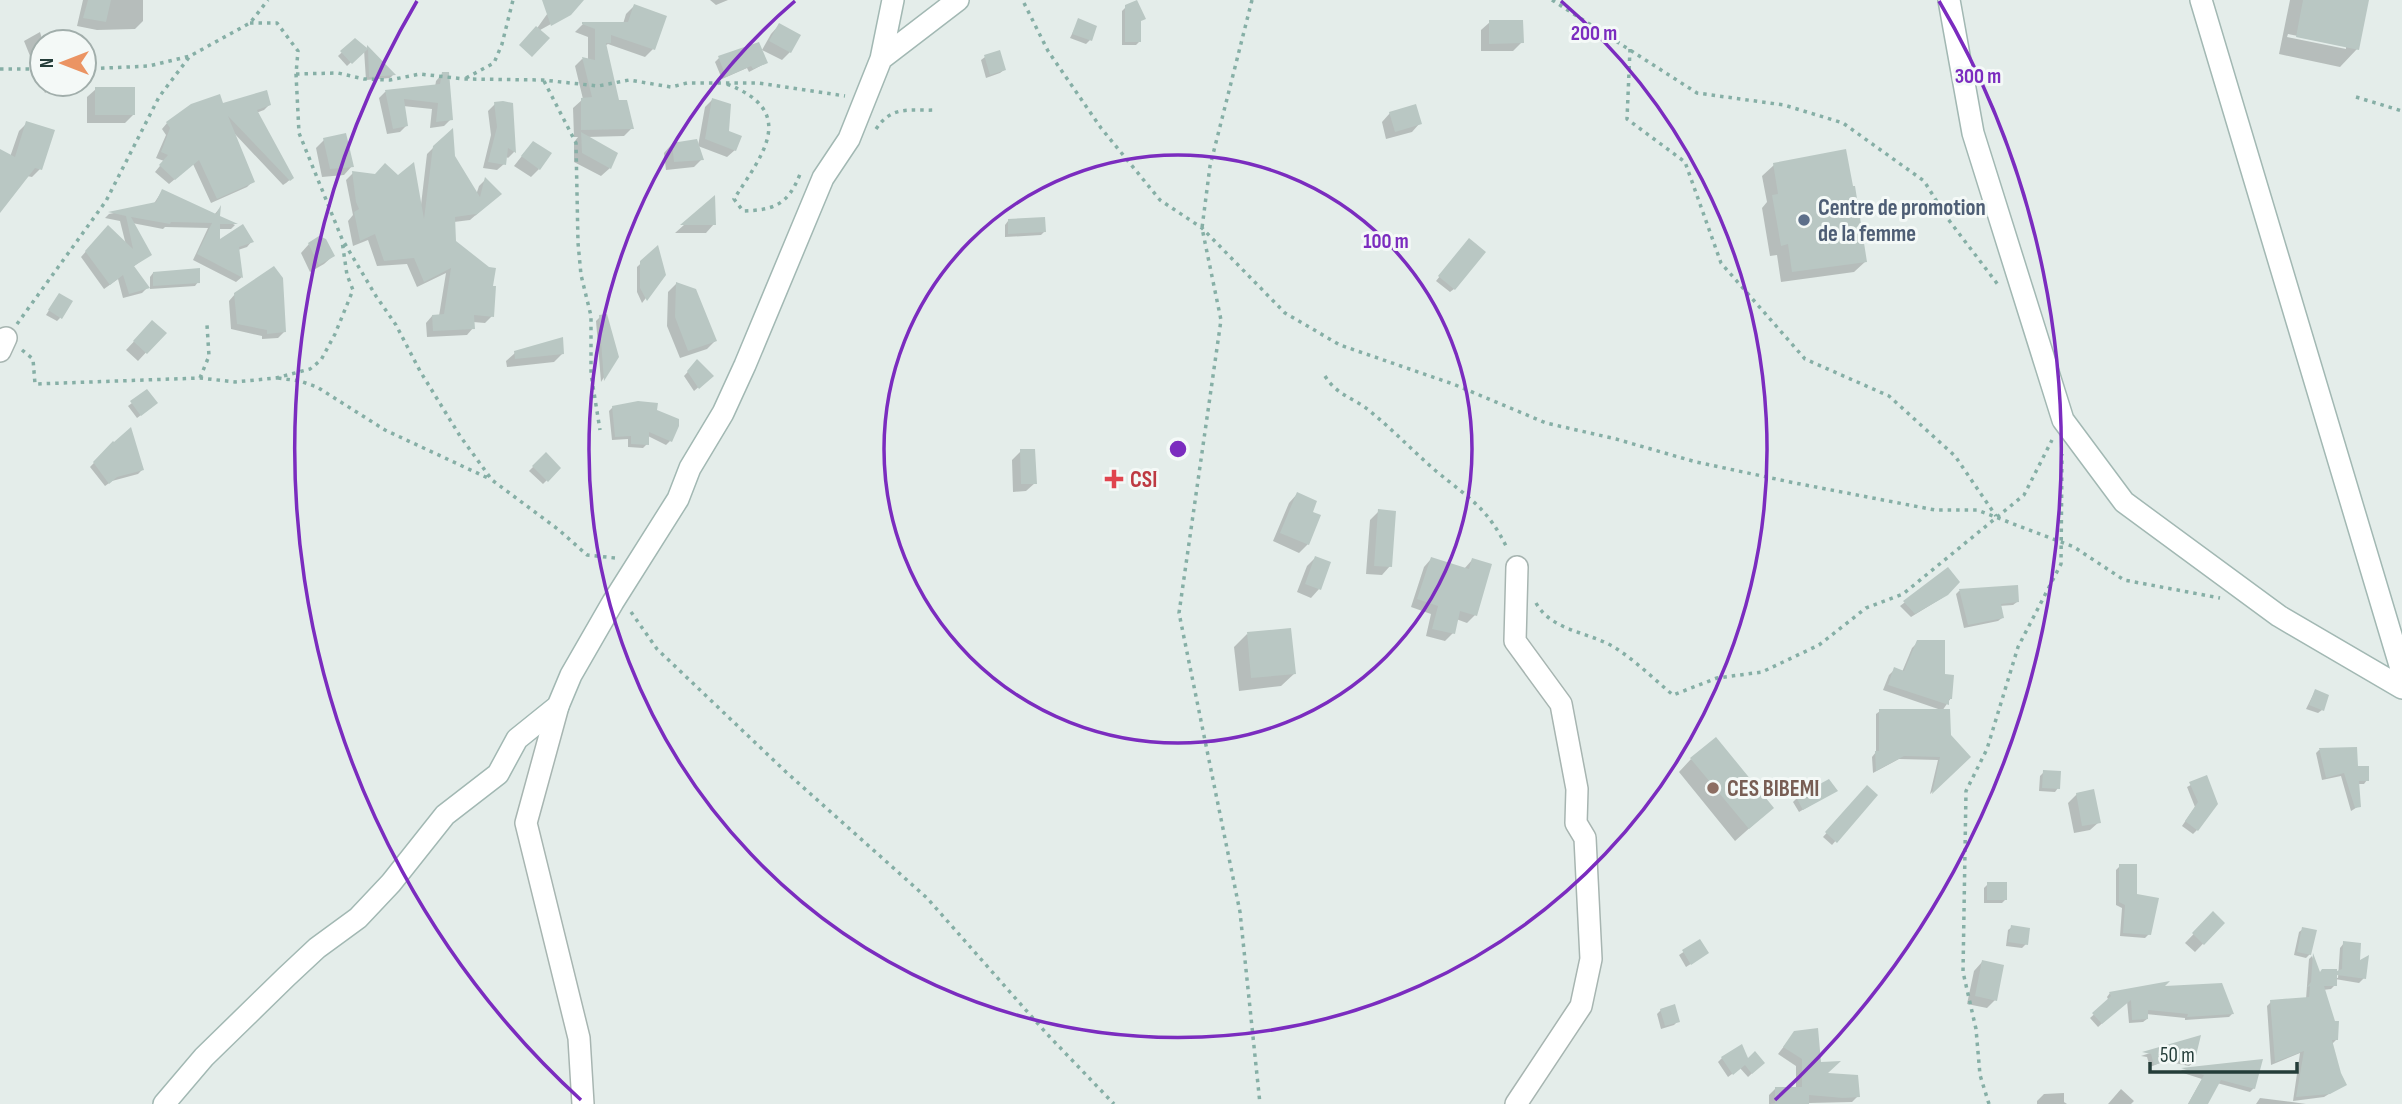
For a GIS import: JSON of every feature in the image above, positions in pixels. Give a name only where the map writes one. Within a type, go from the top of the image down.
[{"type":"main road","points":[[583,1104],[579,1038],[526,823],[558,706],[571,675],[678,499],[690,468],[723,412],[770,308],[823,178],[849,139],[881,59],[893,0]]},
{"type":"main road","points":[[881,59],[958,0]]},
{"type":"main road","points":[[1949,0],[1973,133],[2063,420],[2124,502],[2279,616],[2402,688]]},
{"type":"main road","points":[[2201,0],[2402,671]]},
{"type":"main road","points":[[1516,1104],[1581,1006],[1591,959],[1584,838],[1576,823],[1575,777],[1561,704],[1516,641],[1517,568]]},
{"type":"main road","points":[[164,1104],[204,1057],[286,976],[317,948],[358,918],[391,883],[445,814],[498,774],[517,740],[558,706]]},
{"type":"path","points":[[98,68],[149,66],[190,57],[250,23],[268,0]]},
{"type":"path","points":[[464,79],[494,63],[502,44],[513,0]]},
{"type":"path","points":[[1252,0],[1210,166],[1202,228],[1221,320],[1180,613],[1240,912],[1260,1104]]},
{"type":"path","points":[[1552,0],[1697,93],[1784,105],[1843,123],[1924,181],[1948,219],[2007,296]]},
{"type":"path","points":[[1024,3],[1048,51],[1101,128],[1160,200],[1202,228],[1285,313],[1340,345],[1453,384],[1546,423],[1616,439],[1696,462],[1783,481],[1935,510],[1977,510],[2074,547],[2124,580],[2222,599]]},
{"type":"path","points":[[250,23],[277,23],[298,51],[296,74],[299,133],[342,239],[396,325],[460,436],[492,480]]},
{"type":"path","points":[[1630,49],[1628,119],[1685,162],[1721,263],[1805,359],[1889,396],[1955,456],[1997,518]]},
{"type":"path","points":[[190,57],[159,97],[106,201],[3,345],[33,359],[35,384],[200,378],[235,382],[276,378],[310,369],[321,360],[335,334],[352,290],[342,239]]},
{"type":"path","points":[[0,69],[28,69]]},
{"type":"path","points":[[296,74],[338,73],[364,79],[390,80],[420,74],[464,79],[543,80],[598,86],[629,80],[671,87],[687,83],[758,83],[864,98]]},
{"type":"path","points":[[543,80],[576,143],[578,243],[581,275],[591,316],[591,374],[600,430]]},
{"type":"path","points":[[687,83],[729,84],[752,96],[766,114],[770,130],[766,149],[734,200],[743,211],[763,210],[779,205],[793,192],[800,174],[823,178]]},
{"type":"path","points":[[2356,97],[2402,111]]},
{"type":"path","points":[[200,378],[209,356],[207,325]]},
{"type":"path","points":[[1325,376],[1333,388],[1369,410],[1436,471],[1475,502],[1497,526],[1517,568]]},
{"type":"path","points":[[276,378],[300,381],[317,387],[385,430],[492,480],[559,530],[587,555],[615,558],[625,551]]},
{"type":"path","points":[[1534,599],[1540,609],[1565,628],[1615,648],[1673,695],[1717,678],[1762,672],[1819,645],[1866,608],[1903,594],[1997,518],[2024,495],[2063,420]]},
{"type":"path","points":[[1963,972],[1966,791],[1987,749],[2018,647],[2061,564],[2063,420]]},
{"type":"path","points":[[630,610],[657,649],[786,772],[927,898],[1047,1034],[1114,1104]]},
{"type":"path","points":[[1961,938],[1963,972],[1976,1029],[1980,1075],[1989,1104]]},
{"type":"building","points":[[88,0],[111,0],[106,22],[83,18]]},
{"type":"building","points":[[542,0],[584,0],[571,15],[551,26]]},
{"type":"building","points":[[1137,0],[1146,19],[1141,21],[1141,42],[1125,42],[1125,5]]},
{"type":"building","points":[[2303,0],[2369,0],[2359,50],[2296,37]]},
{"type":"building","points":[[634,4],[667,16],[655,50],[611,35],[611,43],[606,43],[619,100],[627,100],[634,129],[581,130],[581,98],[592,97],[582,57],[595,60],[595,29],[582,22],[628,22]]},
{"type":"building","points":[[1078,18],[1097,26],[1092,41],[1072,34]]},
{"type":"building","points":[[1489,20],[1523,20],[1524,43],[1489,44]]},
{"type":"building","points":[[779,23],[801,35],[791,53],[769,41]]},
{"type":"building","points":[[536,26],[550,38],[532,57],[519,45]]},
{"type":"building","points":[[355,38],[367,48],[367,45],[396,75],[369,77],[368,49],[352,64],[340,51]]},
{"type":"building","points":[[759,42],[768,63],[753,69],[751,66],[726,77],[718,56]]},
{"type":"building","points":[[1000,50],[1006,70],[990,75],[984,55]]},
{"type":"building","points":[[442,72],[449,72],[453,120],[436,122],[438,103],[404,99],[408,126],[393,129],[385,90],[440,84]]},
{"type":"building","points":[[98,87],[135,87],[135,115],[95,115]]},
{"type":"building","points":[[267,90],[271,105],[257,110],[294,178],[290,181],[228,116],[255,182],[217,199],[199,160],[175,180],[159,165],[168,155],[161,152],[170,128],[166,122],[191,104],[220,94],[223,103]]},
{"type":"building","points":[[712,98],[731,104],[729,131],[742,136],[736,151],[705,139]]},
{"type":"building","points":[[494,102],[513,103],[516,153],[508,148],[506,165],[488,162],[497,127]]},
{"type":"building","points":[[1416,104],[1422,124],[1395,132],[1389,112]]},
{"type":"building","points":[[26,121],[55,130],[42,170],[35,168],[0,213],[0,149],[15,157]]},
{"type":"building","points":[[453,128],[455,156],[480,197],[485,177],[502,194],[475,216],[476,214],[455,217],[456,241],[489,267],[496,268],[493,286],[496,286],[494,317],[474,315],[475,329],[433,331],[432,315],[444,314],[451,268],[424,282],[414,258],[384,261],[375,234],[360,241],[354,212],[359,209],[352,171],[375,174],[385,163],[398,175],[414,162],[424,219],[433,146]]},
{"type":"building","points":[[581,132],[618,153],[611,169],[582,153]]},
{"type":"building","points":[[346,133],[354,167],[330,169],[323,138]]},
{"type":"building","points":[[697,139],[704,160],[674,162],[672,143]]},
{"type":"building","points":[[533,141],[552,153],[540,170],[521,156]]},
{"type":"building","points":[[1846,149],[1867,262],[1792,272],[1788,244],[1781,246],[1772,195],[1778,194],[1773,163]]},
{"type":"building","points":[[162,189],[216,214],[221,205],[220,216],[238,224],[220,224],[220,239],[243,224],[254,242],[239,247],[243,278],[197,254],[212,223],[170,224],[131,217],[152,255],[134,266],[150,288],[129,294],[123,275],[110,285],[85,251],[108,225],[133,249],[126,216],[108,212],[156,202]]},
{"type":"building","points":[[715,195],[716,225],[680,225]]},
{"type":"building","points":[[1045,217],[1046,232],[1008,234],[1008,219]]},
{"type":"building","points":[[319,236],[326,239],[335,256],[319,265],[308,243]]},
{"type":"building","points":[[1469,238],[1486,252],[1455,290],[1438,276]]},
{"type":"building","points":[[658,245],[666,275],[647,301],[640,288],[640,261]]},
{"type":"building","points":[[274,266],[283,278],[286,332],[267,334],[267,330],[237,324],[234,293]]},
{"type":"building","points":[[200,268],[200,283],[153,286],[153,272]]},
{"type":"building","points":[[676,282],[696,289],[717,341],[688,351],[675,317]]},
{"type":"building","points":[[59,293],[73,301],[62,319],[48,310]]},
{"type":"building","points":[[607,314],[619,357],[604,381],[599,315]]},
{"type":"building","points":[[152,320],[167,333],[147,354],[133,341]]},
{"type":"building","points":[[563,337],[564,354],[515,359],[514,351]]},
{"type":"building","points":[[697,359],[714,376],[699,389],[687,371]]},
{"type":"building","points":[[147,389],[158,403],[141,416],[130,401]]},
{"type":"building","points":[[638,401],[658,403],[657,410],[679,419],[672,442],[649,432],[649,445],[631,444],[631,436],[615,437],[612,406]]},
{"type":"building","points":[[131,427],[144,470],[117,477],[109,484],[93,462]]},
{"type":"building","points":[[1020,449],[1035,449],[1037,484],[1021,484]]},
{"type":"building","points":[[546,452],[561,468],[548,482],[532,466]]},
{"type":"building","points":[[1297,492],[1317,501],[1313,512],[1321,515],[1309,545],[1280,533]]},
{"type":"building","points":[[1378,509],[1396,511],[1392,567],[1374,566]]},
{"type":"building","points":[[1315,556],[1331,562],[1321,590],[1305,584]]},
{"type":"building","points":[[1431,557],[1469,569],[1472,558],[1492,564],[1477,616],[1460,611],[1455,634],[1432,629],[1438,606],[1417,599]]},
{"type":"building","points":[[1948,567],[1960,582],[1948,595],[1915,614],[1903,601]]},
{"type":"building","points":[[2018,585],[2019,602],[2001,604],[2004,618],[1968,625],[1959,589]]},
{"type":"building","points":[[1291,628],[1296,674],[1251,678],[1247,632]]},
{"type":"building","points":[[1917,640],[1945,640],[1945,674],[1954,675],[1949,705],[1888,685],[1894,667],[1904,671]]},
{"type":"building","points":[[2315,689],[2329,695],[2324,711],[2309,705]]},
{"type":"building","points":[[1879,709],[1950,709],[1951,735],[1971,757],[1932,794],[1940,757],[1904,756],[1876,771]]},
{"type":"building","points":[[1716,737],[1774,808],[1749,829],[1690,758]]},
{"type":"building","points":[[2357,747],[2358,766],[2369,766],[2369,781],[2359,781],[2361,807],[2355,808],[2344,773],[2326,778],[2319,748]]},
{"type":"building","points":[[2043,770],[2061,771],[2060,789],[2042,788]]},
{"type":"building","points":[[2207,775],[2218,804],[2198,831],[2185,821],[2198,802],[2189,782]]},
{"type":"building","points":[[1829,779],[1838,791],[1803,810],[1796,797]]},
{"type":"building","points":[[1867,785],[1878,795],[1837,843],[1825,832]]},
{"type":"building","points":[[2094,789],[2101,823],[2082,826],[2076,793]]},
{"type":"building","points":[[2119,864],[2137,864],[2137,894],[2159,898],[2151,935],[2123,933],[2125,905],[2119,902]]},
{"type":"building","points":[[1987,882],[2007,882],[2007,900],[1987,900]]},
{"type":"building","points":[[2213,911],[2225,923],[2204,945],[2192,933]]},
{"type":"building","points":[[2011,925],[2030,928],[2028,945],[2008,942]]},
{"type":"building","points":[[2302,927],[2317,930],[2311,955],[2297,952]]},
{"type":"building","points":[[1700,939],[1709,953],[1691,965],[1682,950]]},
{"type":"building","points":[[2343,941],[2361,943],[2360,960],[2369,955],[2366,979],[2337,975],[2337,986],[2324,986],[2335,1021],[2339,1021],[2338,1040],[2332,1040],[2347,1085],[2330,1094],[2296,1097],[2304,1051],[2275,1062],[2270,1000],[2309,997],[2310,986],[2307,987],[2311,982],[2313,953],[2320,972],[2322,969],[2342,969]]},
{"type":"building","points":[[1982,960],[2004,965],[1997,1001],[1975,996]]},
{"type":"building","points":[[2170,981],[2165,986],[2222,983],[2234,1014],[2187,1017],[2188,1014],[2148,1010],[2148,1019],[2132,1020],[2131,1000],[2102,1024],[2092,1013],[2111,996],[2109,992]]},
{"type":"building","points":[[1675,1004],[1680,1022],[1665,1026],[1660,1009]]},
{"type":"building","points":[[1818,1028],[1821,1062],[1841,1061],[1828,1073],[1858,1075],[1860,1097],[1809,1095],[1809,1104],[1775,1104],[1775,1087],[1802,1087],[1802,1059],[1783,1047],[1794,1031]]},
{"type":"building","points":[[2201,1035],[2194,1064],[2168,1058],[2169,1060],[2154,1065],[2151,1054],[2142,1052]]},
{"type":"building","points":[[1742,1044],[1748,1058],[1755,1051],[1765,1063],[1752,1074],[1745,1065],[1733,1075],[1721,1057]]},
{"type":"building","points":[[2263,1059],[2255,1089],[2221,1080],[2208,1104],[2188,1104],[2204,1075],[2181,1068]]},
{"type":"place","name":"Centre de promotion de la femme","points":[[1804,220]]},
{"type":"place","name":"CSI","points":[[1114,479]]},
{"type":"place","name":"CES BIBEMI","points":[[1713,788]]}]
